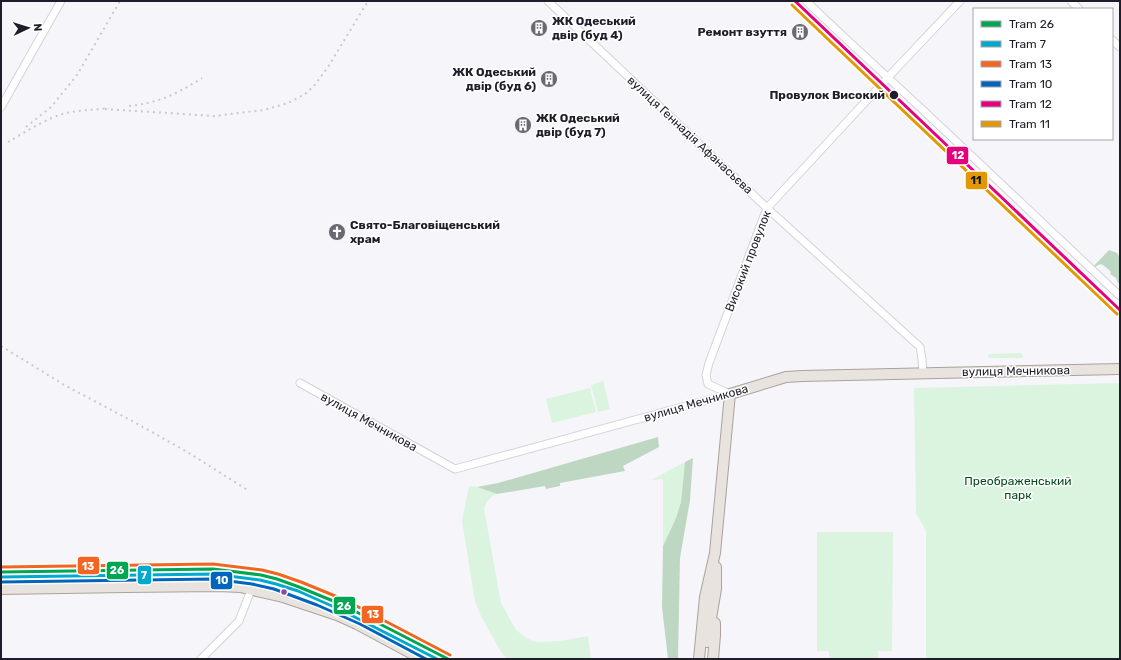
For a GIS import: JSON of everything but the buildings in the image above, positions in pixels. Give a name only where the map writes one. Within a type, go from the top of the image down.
[{"type":"main road","name":"вулиця Мечникова","points":[[730,394],[786,377],[1120,369]]},
{"type":"main road","points":[[706,659],[708,632],[713,611],[716,580],[715,553],[730,394]]},
{"type":"main road","points":[[699,659],[705,597],[715,553]]},
{"type":"main road","points":[[709,579],[710,600],[715,630],[713,659]]},
{"type":"main road","points":[[1,589],[240,587],[283,597],[337,615],[357,624],[422,659]]},
{"type":"street","points":[[1,107],[61,1]]},
{"type":"street","name":"вулиця Геннадія Афанасьєва","points":[[548,1],[767,208],[920,347],[923,373]]},
{"type":"street","points":[[806,1],[1120,296]]},
{"type":"street","name":"Високий провулок","points":[[730,394],[708,384],[706,375],[708,363],[767,208],[960,1]]},
{"type":"street","name":"вулиця Мечникова","points":[[300,383],[455,469],[730,394]]},
{"type":"street","points":[[201,659],[238,621],[251,590]]},
{"type":"green space","points":[[1109,250],[1117,253],[1120,258],[1120,284],[1116,278],[1110,274],[1111,272],[1101,264],[1092,268]]},
{"type":"green space","points":[[1022,353],[1022,358],[988,357],[989,354]]},
{"type":"green space","points":[[603,381],[610,409],[598,412],[591,385]]},
{"type":"green space","name":"Преображенський парк","points":[[1120,383],[1120,659],[926,659],[926,531],[916,513],[914,388]]},
{"type":"green space","points":[[590,388],[596,412],[552,423],[546,399]]},
{"type":"green space","points":[[658,437],[659,447],[623,466],[625,471],[560,483],[560,486],[546,489],[545,486],[497,494],[477,487],[498,483]]},
{"type":"green space","points":[[693,458],[690,500],[680,558],[678,659],[668,659],[662,607],[663,546],[676,518],[681,502],[685,462]]},
{"type":"green space","points":[[685,462],[681,502],[676,518],[663,546],[663,479],[651,480]]},
{"type":"green space","points":[[469,486],[477,487],[497,494],[488,500],[484,509],[501,603],[516,630],[526,638],[540,642],[560,641],[588,636],[591,659],[507,659],[501,652],[480,614],[475,601],[462,521]]},
{"type":"green space","points":[[817,532],[893,532],[892,651],[878,651],[878,659],[829,659],[829,651],[817,651]]},
{"type":"railway","points":[[26,127],[51,107],[77,75],[120,1]]},
{"type":"railway","points":[[105,109],[214,116],[264,110],[288,103],[305,94],[314,86],[328,67],[368,1]]},
{"type":"railway","points":[[129,106],[149,103],[167,97],[202,78]]},
{"type":"railway","points":[[8,142],[59,115],[77,111],[109,108]]},
{"type":"railway","points":[[1,346],[66,386],[189,453],[249,491]]},
{"type":"tram line","name":"12","points":[[795,1],[1120,310]]},
{"type":"tram line","name":"11","points":[[792,5],[1117,314]]},
{"type":"tram line","name":"13","points":[[1,567],[213,564],[262,570],[301,582],[345,600],[450,655]]},
{"type":"tram line","name":"26","points":[[1,572],[213,569],[261,575],[299,587],[343,605],[448,659]]},
{"type":"tram line","name":"7","points":[[1,577],[213,574],[260,580],[298,591],[341,610],[437,659]]},
{"type":"tram line","name":"10","points":[[1,582],[213,579],[252,584],[274,589],[317,605],[360,624],[426,659]]},
{"type":"place","name":"ЖК Одеський двір (буд 4)","points":[[539,28]]},
{"type":"place","name":"Ремонт взуття","points":[[800,32]]},
{"type":"place","name":"ЖК Одеський двір (буд 6)","points":[[549,79]]},
{"type":"place","name":"Провулок Високий","points":[[894,95]]},
{"type":"place","name":"ЖК Одеський двір (буд 7)","points":[[523,125]]},
{"type":"place","name":"Свято-Благовіщенський храм","points":[[337,232]]}]
